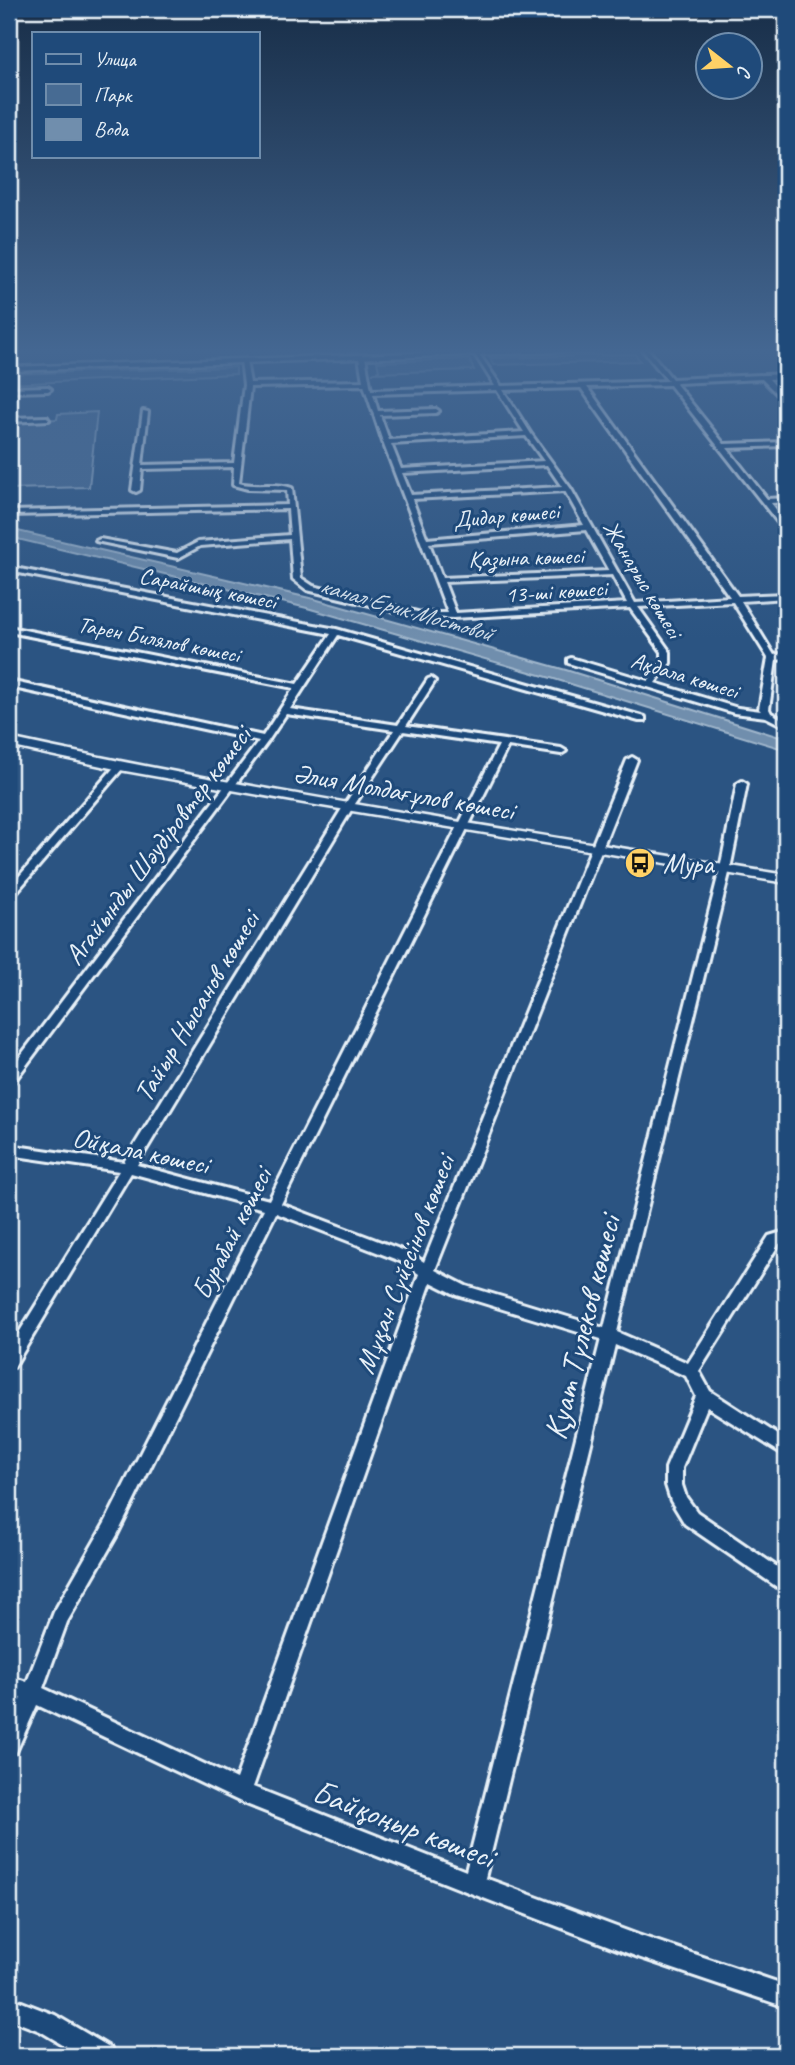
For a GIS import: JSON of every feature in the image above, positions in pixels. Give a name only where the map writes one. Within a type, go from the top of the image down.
[{"type":"main road","name":"Әлия Молдағұлов көшесі","points":[[10,743],[120,766],[348,807],[786,879]]},
{"type":"street","points":[[136,490],[143,445]]},
{"type":"street","points":[[100,541],[178,556],[198,544],[293,537],[290,489],[235,484],[240,445]]},
{"type":"street","points":[[387,445],[453,616]]},
{"type":"street","name":"Жанарыс көшесі","points":[[536,445],[590,527],[632,605],[666,652],[666,663],[650,684]]},
{"type":"street","points":[[626,445],[735,598],[772,658],[764,709],[768,715]]},
{"type":"street","points":[[723,446],[743,445]]},
{"type":"street","points":[[723,446],[786,527]]},
{"type":"street","points":[[398,471],[548,463]]},
{"type":"street","points":[[141,467],[238,465]]},
{"type":"street","points":[[407,497],[567,489]]},
{"type":"street","points":[[766,501],[786,500]]},
{"type":"street","points":[[9,513],[290,507]]},
{"type":"street","name":"Дидар көшесі","points":[[426,541],[590,527]]},
{"type":"street","name":"13-ші көшесi","points":[[293,537],[297,579],[302,584],[421,615],[453,616],[786,596]]},
{"type":"street","name":"Сарайшық көшесі","points":[[9,569],[335,632],[642,719]]},
{"type":"street","name":"Қазына көшесі","points":[[440,580],[615,573]]},
{"type":"street","name":"Тарен Билялов көшесі","points":[[9,629],[301,687]]},
{"type":"street","name":"Агайынды Шәудіровтер көшесi","points":[[9,1080],[265,739],[335,632]]},
{"type":"street","points":[[772,658],[786,656]]},
{"type":"street","name":"Ақдала көшесі","points":[[571,661],[737,711],[768,715],[786,724]]},
{"type":"street","name":"Тайыр Нысанов көшесi","points":[[9,1362],[348,807],[431,681]]},
{"type":"street","points":[[9,684],[265,739]]},
{"type":"street","points":[[285,711],[561,751]]},
{"type":"street","name":"Бурабай көшесi","points":[[9,1745],[60,1618],[111,1529],[504,744]]},
{"type":"street","name":"Мұқан Сүйесінов көшесі","points":[[241,1792],[427,1272],[632,760]]},
{"type":"street","points":[[9,894],[120,766]]},
{"type":"street","name":"Қуат Түлеков көшесі","points":[[473,1884],[725,869],[742,784]]},
{"type":"street","name":"Ойқала көшесі","points":[[9,1150],[127,1167],[272,1206],[405,1257],[462,1291],[610,1335],[691,1371]]},
{"type":"street","points":[[786,1237],[774,1240],[691,1371],[704,1396],[786,1449]]},
{"type":"street","points":[[704,1396],[674,1468],[678,1501],[691,1518],[786,1583]]},
{"type":"street","name":"Байқоңыр көшесi","points":[[9,1685],[32,1693],[241,1792],[638,1946],[786,1996]]},
{"type":"street","points":[[9,2008],[47,2023],[103,2056]]},
{"type":"green space","points":[[9,445],[93,445],[89,487],[9,489]]},
{"type":"water","name":"канал Ерик Мостовой","points":[[9,529],[314,599],[566,670],[786,739],[786,750],[551,678],[307,608],[9,537]]},
{"type":"place","name":"Мура","points":[[640,863]]}]
